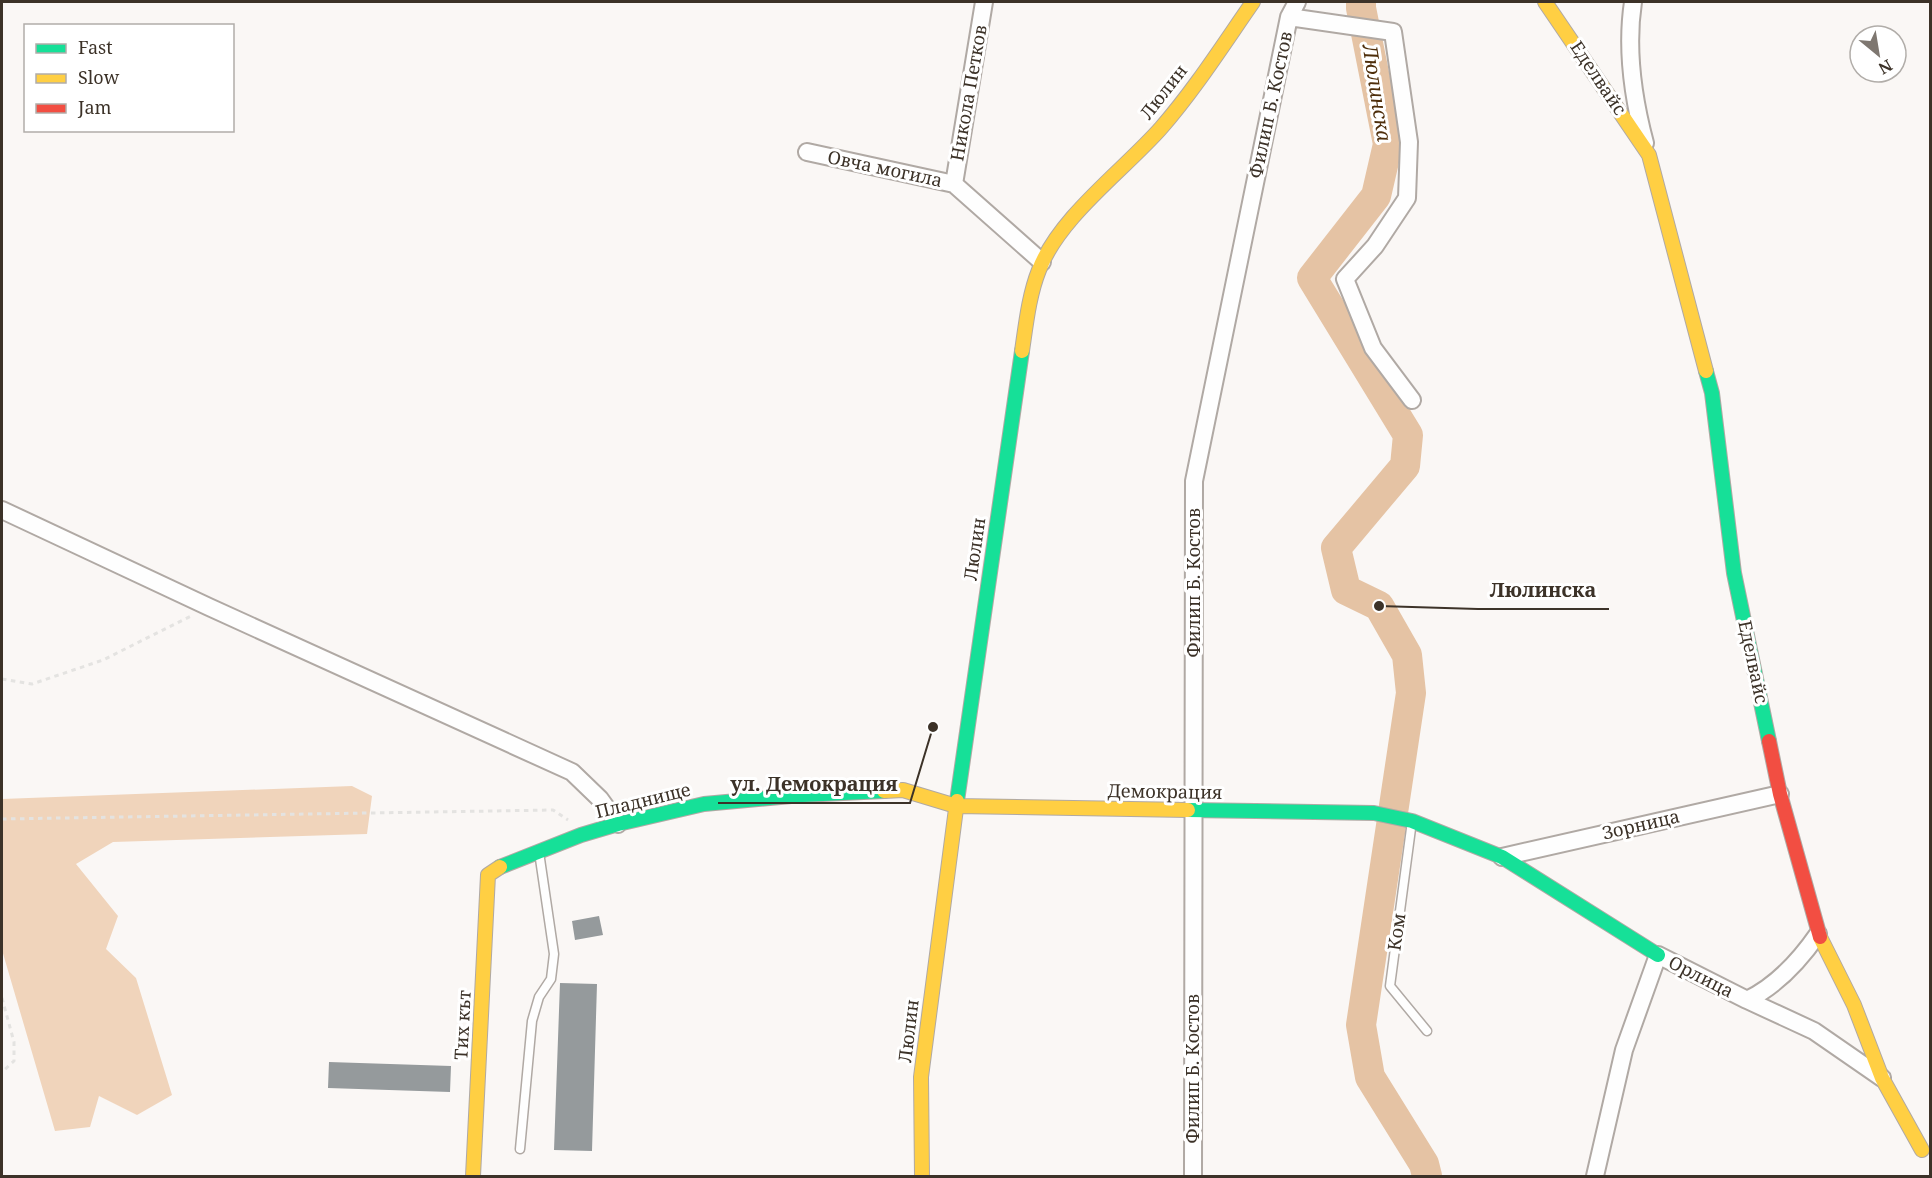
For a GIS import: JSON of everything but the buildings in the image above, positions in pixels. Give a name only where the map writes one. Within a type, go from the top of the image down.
[{"type":"street","name":"Никола Петков","points":[[954,184],[984,2]]},
{"type":"street","name":"Люлин","points":[[922,1176],[921,1077],[956,806],[1022,349],[1041,262],[1065,227],[1146,144],[1182,101],[1253,2]]},
{"type":"street","name":"Филип Б. Костов","points":[[1193,1176],[1194,481],[1289,17],[1297,2]]},
{"type":"street","name":"Еделвайс","points":[[1545,2],[1585,57],[1649,155]]},
{"type":"street","name":"Еделвайс","points":[[1633,2],[1629,27],[1636,111],[1712,393],[1734,573],[1780,794],[1818,934],[1854,1005],[1882,1078],[1922,1149]]},
{"type":"street","points":[[1289,17],[1352,28],[1393,32],[1409,142],[1407,198],[1375,246],[1345,279],[1373,348],[1412,400]]},
{"type":"street","name":"Овча могила","points":[[807,152],[954,184],[1041,262]]},
{"type":"street","points":[[2,510],[572,772],[600,799],[618,824]]},
{"type":"street","name":"Пладнище","points":[[488,875],[496,868],[581,835],[704,804],[802,795],[903,790],[956,806]]},
{"type":"street","name":"Зорница","points":[[1502,856],[1780,794]]},
{"type":"street","name":"Демокрация","points":[[956,806],[1374,813],[1412,821],[1502,856],[1658,955]]},
{"type":"street","name":"Тих кът","points":[[473,1176],[488,875]]},
{"type":"street","points":[[1747,1000],[1764,992],[1804,954],[1818,934]]},
{"type":"street","name":"Орлица","points":[[1595,1176],[1624,1050],[1658,955],[1814,1031],[1882,1078]]},
{"type":"lane","name":"Ком","points":[[1412,821],[1390,986],[1427,1031]]},
{"type":"lane","points":[[520,1149],[532,1021],[539,997],[551,979],[554,954],[539,851]]},
{"type":"path","points":[[2,680],[32,684],[93,663],[209,607]]},
{"type":"path","points":[[2,819],[553,810],[567,819],[581,835]]},
{"type":"path","points":[[2,998],[14,1042],[14,1061],[2,1072]]},
{"type":"shaded area","points":[[352,786],[372,796],[367,834],[113,842],[76,864],[118,916],[106,949],[136,978],[172,1095],[137,1115],[99,1096],[90,1127],[55,1131],[2,950],[2,799]]},
{"type":"waterway","name":"Люлинска","points":[[1361,2],[1388,144],[1376,196],[1312,278],[1408,435],[1405,466],[1336,548],[1346,590],[1379,606],[1407,655],[1411,693],[1361,1025],[1370,1077],[1424,1164],[1427,1176]]},
{"type":"traffic: fast","points":[[957,801],[1022,351]]},
{"type":"traffic: fast","points":[[1706,371],[1712,393],[1734,573],[1769,741]]},
{"type":"traffic: fast","points":[[500,867],[581,835],[704,804],[802,795],[884,791]]},
{"type":"traffic: fast","points":[[1188,810],[1374,813],[1412,821],[1502,857],[1658,955]]},
{"type":"traffic: slow","points":[[1022,351],[1033,289],[1048,250],[1077,213],[1146,144],[1186,98],[1253,2]]},
{"type":"traffic: slow","points":[[1545,2],[1649,155],[1706,371]]},
{"type":"traffic: slow","points":[[884,791],[903,790],[956,806],[1188,810]]},
{"type":"traffic: slow","points":[[922,1176],[921,1077],[957,801]]},
{"type":"traffic: slow","points":[[473,1176],[488,875],[500,867]]},
{"type":"traffic: slow","points":[[1820,937],[1854,1005],[1882,1078],[1922,1150]]},
{"type":"traffic: jam","points":[[1769,741],[1780,794],[1820,937]]},
{"type":"place","name":"Люлинска","points":[[1379,606]]},
{"type":"place","name":"ул. Демокрация","points":[[933,727]]}]
